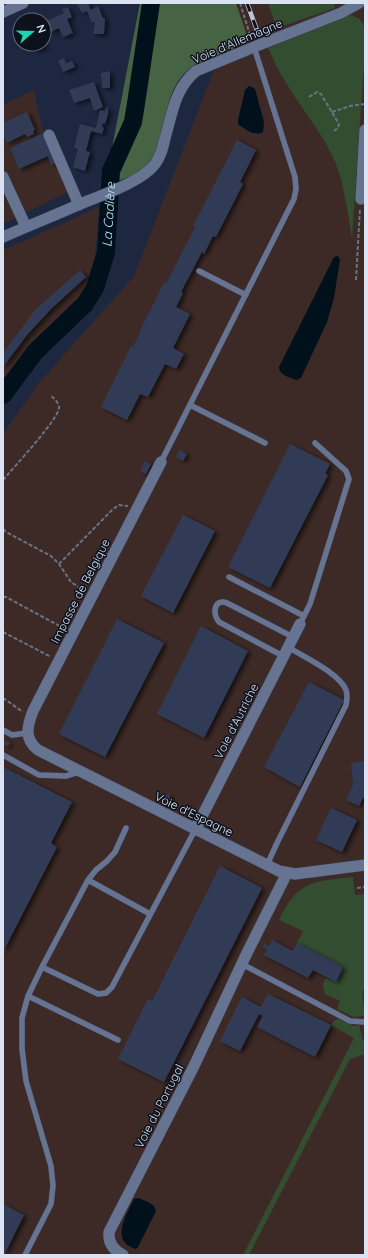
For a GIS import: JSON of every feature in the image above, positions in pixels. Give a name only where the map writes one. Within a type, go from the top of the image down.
[{"type":"street","points":[[3,12],[24,3]]},
{"type":"street","name":"Voie d'Allemagne","points":[[3,237],[102,195],[144,174],[155,164],[162,149],[178,92],[190,76],[202,67],[341,13],[359,3]]},
{"type":"street","points":[[363,199],[365,130]]},
{"type":"street","points":[[49,135],[78,205]]},
{"type":"street","points":[[3,177],[26,227]]},
{"type":"street","name":"Impasse de Belgique","points":[[27,734],[31,716],[161,462]]},
{"type":"street","name":"Voie d'Autriche","points":[[195,830],[302,620]]},
{"type":"street","name":"Voie d'Espagne","points":[[27,734],[31,743],[38,750],[195,830],[286,873],[295,874],[365,865]]},
{"type":"street","name":"Voie du Portugal","points":[[123,1255],[115,1250],[111,1244],[109,1232],[194,1066],[286,873]]},
{"type":"lane","points":[[161,462],[294,199],[296,189],[295,177],[254,47]]},
{"type":"lane","points":[[199,271],[246,295]]},
{"type":"lane","points":[[190,405],[265,443]]},
{"type":"lane","points":[[229,577],[302,620],[310,604],[349,479],[346,471],[315,444]]},
{"type":"lane","points":[[267,865],[346,705],[348,697],[347,691],[335,675],[219,622],[214,615],[214,610],[219,602],[227,603],[293,637]]},
{"type":"lane","points":[[3,730],[12,735],[27,734]]},
{"type":"lane","points":[[3,755],[39,775],[66,776],[80,771]]},
{"type":"lane","points":[[25,1255],[51,1204],[53,1186],[51,1166],[26,1081],[22,1049],[22,1018],[28,996],[88,880],[115,852],[126,828]]},
{"type":"lane","points":[[42,967],[98,994],[106,993],[112,987],[195,830]]},
{"type":"lane","points":[[88,880],[150,914]]},
{"type":"lane","points":[[242,964],[350,1021],[365,1022]]},
{"type":"lane","points":[[28,996],[118,1040]]},
{"type":"path","points":[[240,3],[254,47]]},
{"type":"path","points":[[309,97],[319,92],[339,124],[339,126],[332,132]]},
{"type":"path","points":[[332,112],[350,106],[365,104]]},
{"type":"path","points":[[356,280],[363,199]]},
{"type":"path","points":[[3,480],[50,424],[58,412],[59,406],[55,399],[50,395]]},
{"type":"path","points":[[59,564],[113,509],[119,505],[136,510]]},
{"type":"path","points":[[3,529],[51,556],[59,564],[71,582],[93,595]]},
{"type":"path","points":[[3,597],[6,597],[73,633]]},
{"type":"path","points":[[3,632],[59,661]]},
{"type":"path","points":[[3,698],[20,711],[31,716]]},
{"type":"path","points":[[357,888],[365,887]]},
{"type":"shaded area","points":[[240,3],[365,3],[365,1255],[3,1255],[3,434],[38,384],[134,276]]},
{"type":"shaded area","points":[[34,90],[42,128],[70,191],[3,224],[3,105]]},
{"type":"shaded area","points":[[99,207],[93,284],[3,389],[3,250]]},
{"type":"green space","points":[[140,3],[236,3],[249,42],[198,63],[184,74],[175,87],[169,102],[158,147],[151,160],[137,173],[115,182],[106,179]]},
{"type":"green space","points":[[268,3],[334,3],[335,8],[277,28]]},
{"type":"green space","points":[[349,15],[360,19],[365,32],[352,239],[344,192],[336,164],[320,133],[282,77],[268,48]]},
{"type":"green space","points":[[353,877],[355,895],[365,894],[365,990],[362,991],[365,1016],[354,1017],[337,1009],[340,1001],[325,994],[323,985],[325,978],[336,982],[343,967],[297,943],[303,931],[279,920],[293,897],[308,885],[328,880]]},
{"type":"green space","points":[[338,1019],[354,1026],[359,1025],[363,1041],[365,1041],[365,1054],[350,1059],[249,1255],[243,1255],[354,1038],[331,1025]]},
{"type":"water","points":[[249,86],[255,89],[264,122],[263,132],[257,134],[250,132],[238,124],[245,90]]},
{"type":"water","points":[[337,256],[340,260],[334,298],[327,322],[301,378],[296,380],[283,374],[279,370],[279,367],[334,257]]},
{"type":"water","points":[[138,1198],[152,1204],[156,1211],[136,1249],[128,1245],[123,1240],[122,1227],[134,1199]]},
{"type":"building","points":[[88,3],[91,10],[98,6],[103,18],[105,18],[104,34],[93,34],[95,22],[92,23],[87,11],[82,13],[77,4]]},
{"type":"building","points":[[68,7],[72,17],[67,19],[73,33],[63,37],[59,28],[52,32],[52,18],[64,13],[62,9]]},
{"type":"building","points":[[64,58],[66,63],[72,61],[75,67],[63,72],[58,61]]},
{"type":"building","points":[[110,71],[110,88],[102,88],[101,73]]},
{"type":"building","points":[[94,82],[103,107],[94,111],[90,98],[74,103],[69,90]]},
{"type":"building","points":[[106,107],[108,108],[108,115],[105,124],[103,123],[102,127],[104,128],[102,134],[91,131],[86,151],[90,152],[85,171],[73,167],[78,149],[74,148],[80,124],[96,128],[100,110],[105,111]]},
{"type":"building","points":[[27,112],[35,130],[33,131],[34,134],[27,137],[25,134],[7,143],[3,135],[3,123]]},
{"type":"building","points":[[44,133],[57,162],[51,165],[48,156],[19,169],[10,148]]},
{"type":"building","points":[[237,140],[256,150],[240,182],[243,184],[216,237],[213,236],[204,254],[202,252],[181,292],[183,293],[176,307],[190,314],[173,348],[184,354],[176,369],[165,364],[148,397],[140,394],[127,420],[101,407],[131,346],[133,347],[164,283],[166,284],[195,227],[193,226]]},
{"type":"building","points":[[80,270],[86,277],[51,309],[27,335],[3,367],[3,353],[36,309]]},
{"type":"building","points":[[290,444],[330,464],[325,474],[328,475],[270,588],[228,567]]},
{"type":"building","points":[[180,450],[187,454],[183,461],[176,457]]},
{"type":"building","points":[[145,461],[151,464],[146,474],[140,471]]},
{"type":"building","points":[[183,515],[215,531],[173,613],[141,596]]},
{"type":"building","points":[[117,619],[164,643],[105,757],[59,734]]},
{"type":"building","points":[[201,626],[248,651],[204,738],[157,714]]},
{"type":"building","points":[[309,682],[344,700],[300,787],[264,767]]},
{"type":"building","points":[[5,741],[10,743],[8,746],[3,744]]},
{"type":"building","points":[[365,761],[365,798],[363,798],[359,806],[346,800],[353,785],[351,763]]},
{"type":"building","points":[[3,767],[72,802],[51,843],[57,847],[3,952]]},
{"type":"building","points":[[169,794],[171,800],[165,802],[163,796]]},
{"type":"building","points":[[331,808],[357,820],[342,852],[316,840]]},
{"type":"building","points":[[220,866],[262,888],[164,1082],[118,1059],[148,999],[152,1001]]},
{"type":"building","points":[[272,940],[293,951],[297,943],[343,967],[336,982],[313,970],[308,978],[264,955],[267,949],[263,947],[265,943],[269,946]]},
{"type":"building","points":[[268,994],[331,1025],[315,1057],[257,1027],[263,1016],[259,1014],[240,1051],[220,1041],[242,997],[261,1007]]},
{"type":"building","points":[[3,1204],[24,1215],[4,1255],[3,1255]]},
{"type":"waterway","name":"La Cadière","points":[[3,395],[35,352],[85,304],[95,288],[106,252],[111,171],[133,122],[151,3]]},
{"type":"railway","points":[[247,3],[258,33]]}]
